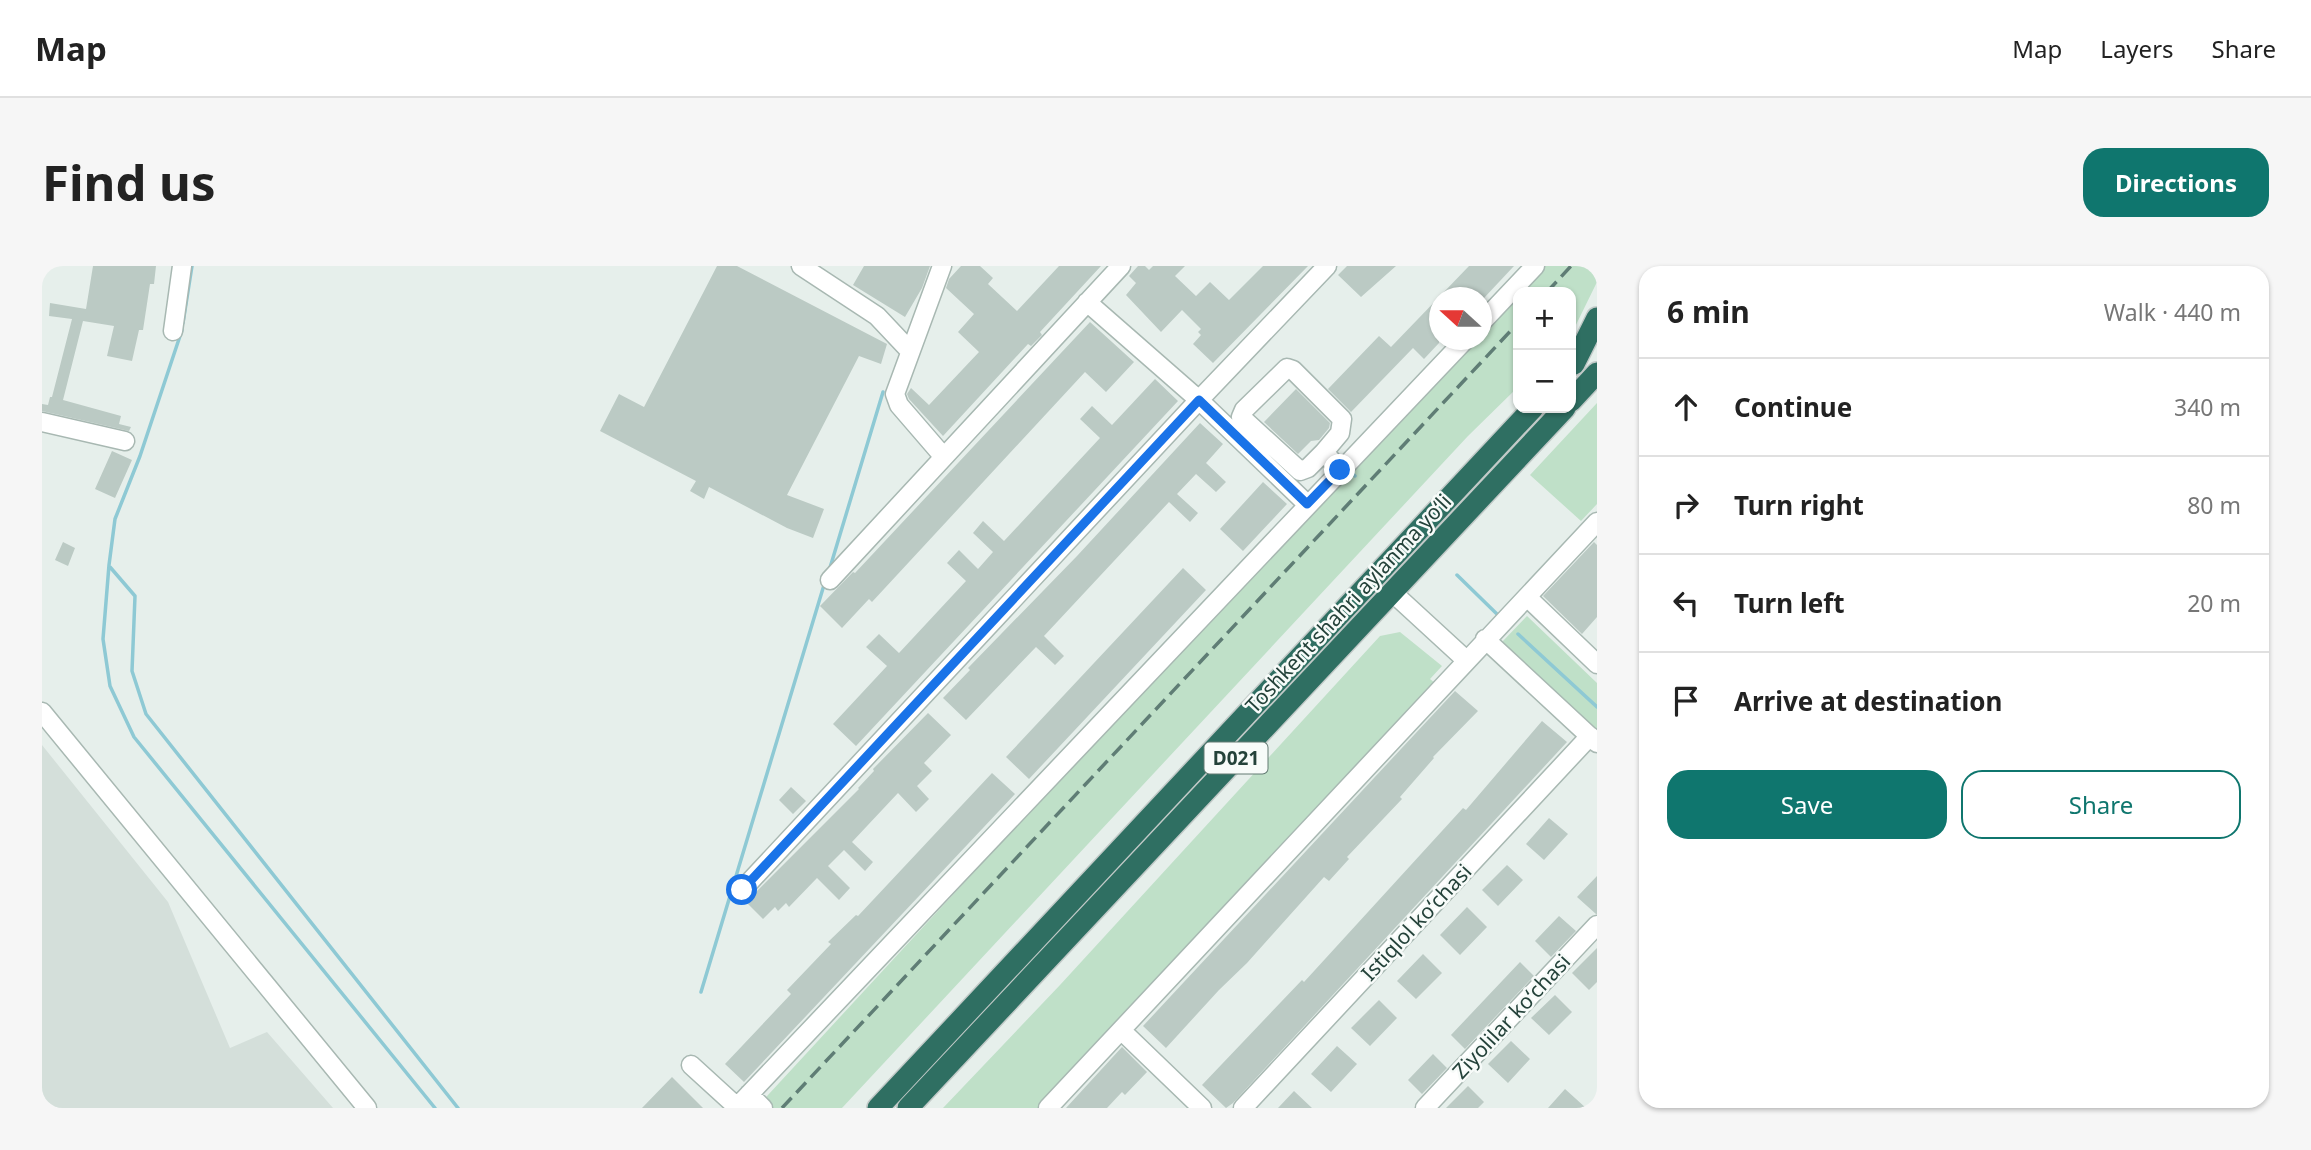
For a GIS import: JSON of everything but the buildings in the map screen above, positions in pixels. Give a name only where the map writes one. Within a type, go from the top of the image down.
[{"type":"highway","points":[[1576,358],[1597,318]]},
{"type":"highway","points":[[1576,362],[1597,339]]},
{"type":"highway","points":[[1576,396],[1594,378]]},
{"type":"highway","name":"Toshkent shahri aylanma yoʻli","points":[[878,1108],[1527,413]]},
{"type":"highway","name":"Toshkent shahri aylanma yoʻli","points":[[908,1108],[1560,413]]},
{"type":"highway","points":[[1374,575],[1378,587],[1392,592]]},
{"type":"street","points":[[173,331],[183,266]]},
{"type":"street","points":[[801,266],[877,316],[910,351]]},
{"type":"street","points":[[942,266],[895,394],[899,405],[943,456]]},
{"type":"street","points":[[830,580],[1121,266]]},
{"type":"street","points":[[742,890],[1327,266]]},
{"type":"street","points":[[1492,311],[1535,266]]},
{"type":"street","points":[[1087,302],[1199,400],[1307,504]]},
{"type":"street","points":[[691,1065],[737,1107],[1455,350]]},
{"type":"street","points":[[1287,368],[1293,370],[1342,419],[1340,433],[1324,452],[1308,468],[1300,471],[1241,417],[1244,410],[1287,368]]},
{"type":"street","points":[[42,422],[125,441]]},
{"type":"street","points":[[1324,452],[1340,470]]},
{"type":"street","points":[[1048,1108],[1597,522]]},
{"type":"street","points":[[1392,592],[1466,660]]},
{"type":"street","points":[[1527,597],[1597,664]]},
{"type":"street","points":[[1485,639],[1593,740]]},
{"type":"street","points":[[42,712],[367,1108]]},
{"type":"street","name":"Istiqlol koʻchasi","points":[[1243,1108],[1593,740]]},
{"type":"street","name":"Ziyolilar koʻchasi","points":[[1425,1108],[1597,925]]},
{"type":"street","points":[[1122,1031],[1202,1108]]},
{"type":"street","points":[[749,1094],[763,1108]]},
{"type":"shaded area","points":[[42,745],[168,902],[230,1048],[267,1032],[333,1108],[42,1108]]},
{"type":"green space","points":[[1543,266],[1597,266],[1597,282],[1576,325],[1576,287],[1523,287]]},
{"type":"green space","points":[[1513,297],[1513,392],[1468,436],[842,1108],[756,1108],[1311,507],[1462,350],[1492,350],[1492,319]]},
{"type":"green space","points":[[1597,403],[1597,504],[1581,521],[1530,475]]},
{"type":"green space","points":[[1527,616],[1597,683],[1597,731],[1502,642]]},
{"type":"green space","points":[[1400,632],[1442,666],[1430,679],[1436,684],[1040,1108],[943,1108],[1060,985],[1380,636]]},
{"type":"waterway","points":[[183,323],[192,266]]},
{"type":"waterway","points":[[182,330],[140,456],[115,519],[103,639],[110,686],[134,737],[435,1108]]},
{"type":"waterway","points":[[829,571],[883,392]]},
{"type":"waterway","points":[[1350,471],[1355,476]]},
{"type":"waterway","points":[[110,567],[135,596],[132,671],[146,714],[458,1108]]},
{"type":"waterway","points":[[1457,575],[1500,617]]},
{"type":"waterway","points":[[701,992],[824,585]]},
{"type":"waterway","points":[[1518,634],[1597,707]]},
{"type":"railway","points":[[1552,287],[1571,266]]},
{"type":"railway","points":[[782,1108],[1513,328]]},
{"type":"route","points":[[742,890],[1199,400],[1307,504],[1340,470]]}]
